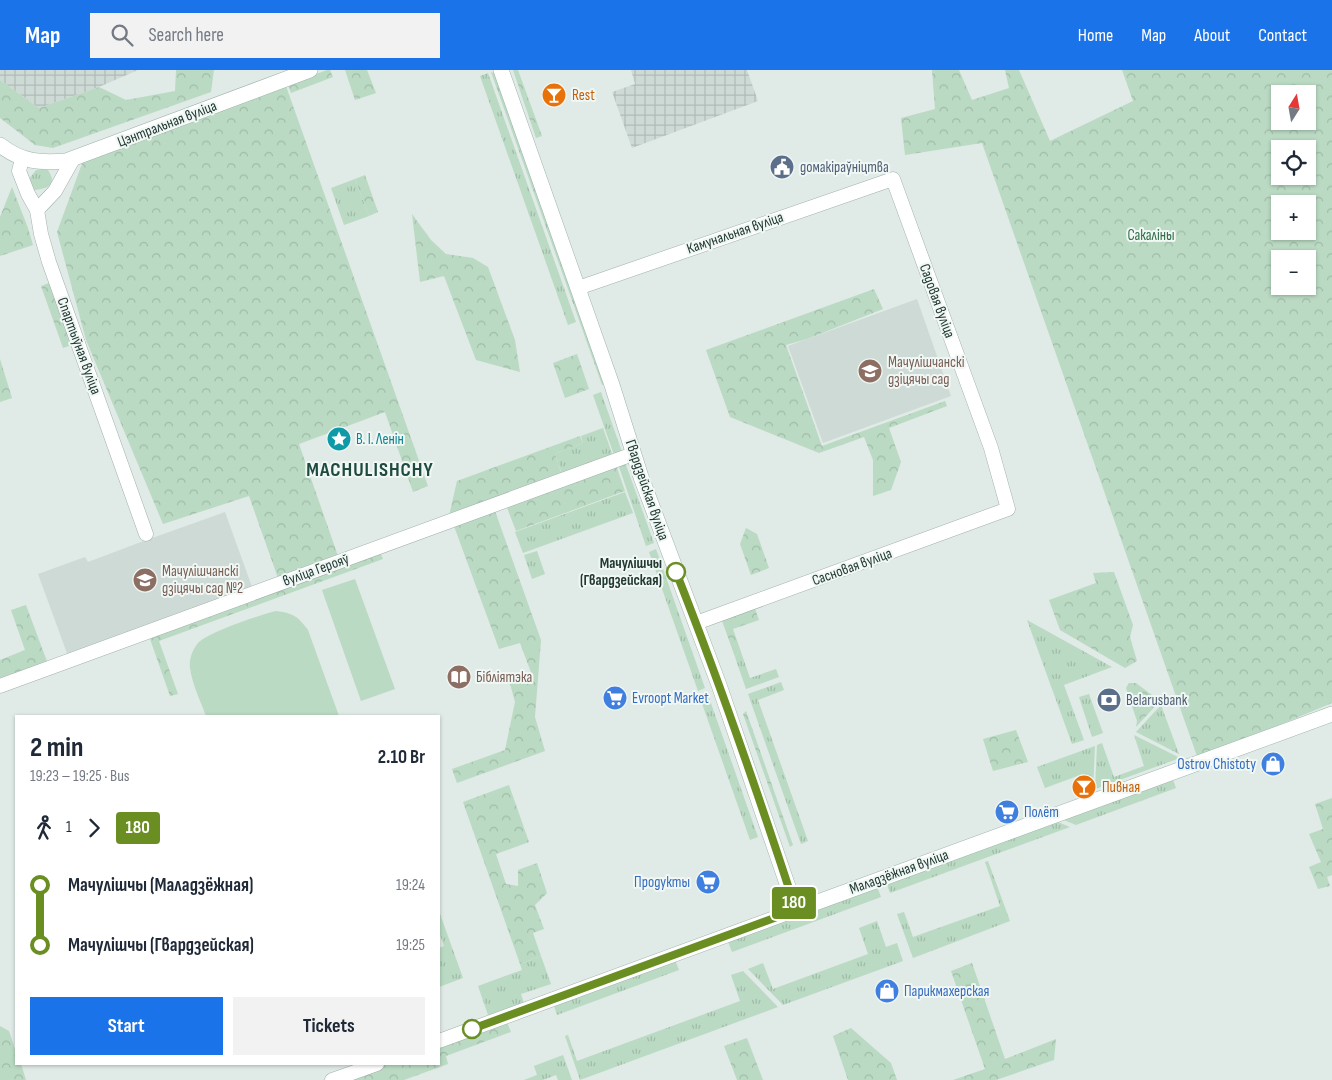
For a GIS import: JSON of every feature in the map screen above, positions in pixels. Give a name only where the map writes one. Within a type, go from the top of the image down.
[{"type":"street","name":"Цэнтральная вуліца","points":[[22,159],[41,162],[73,159],[310,70]]},
{"type":"street","name":"Гвардзейская вуліца","points":[[501,70],[616,396],[633,454],[724,700],[796,910]]},
{"type":"street","points":[[0,145],[22,159]]},
{"type":"street","name":"Спартыўная вуліца","points":[[22,159],[19,171],[37,210],[49,262],[146,534]]},
{"type":"street","points":[[37,210],[55,192],[73,159]]},
{"type":"street","name":"Камунальная вуліца","points":[[578,288],[893,179]]},
{"type":"street","name":"Садовая вуліца","points":[[893,179],[992,448],[1008,509]]},
{"type":"street","name":"вуліца Герояў","points":[[0,686],[633,454]]},
{"type":"street","name":"Сасновая вуліца","points":[[696,623],[1008,509]]},
{"type":"street","name":"Маладзёжная вуліца","points":[[440,1041],[1332,714]]},
{"type":"street","points":[[332,1080],[374,1065]]},
{"type":"shaded area","points":[[0,70],[138,70],[99,87],[39,108],[0,80]]},
{"type":"shaded area","points":[[631,70],[747,70],[758,101],[632,148],[612,92],[635,84]]},
{"type":"shaded area","name":"Мачулішчанскі дзіцячы сад","points":[[917,299],[951,396],[823,443],[788,346]]},
{"type":"shaded area","name":"Мачулішчанскі дзіцячы сад №2","points":[[225,512],[252,587],[68,656],[38,574],[85,557],[88,562]]},
{"type":"green space","points":[[176,70],[214,70],[211,92],[53,148],[35,145],[0,118],[0,80],[39,108],[99,87],[126,100],[175,91]]},
{"type":"green space","points":[[330,70],[333,77],[291,93],[288,85]]},
{"type":"green space","points":[[345,70],[367,70],[376,93],[355,100]]},
{"type":"green space","points":[[513,70],[518,70],[542,136],[536,138]]},
{"type":"green space","name":"Сакаліны","points":[[932,70],[959,70],[972,100],[1009,88],[1005,70],[1019,70],[1050,141],[1133,101],[1122,70],[1332,70],[1332,703],[1198,759],[982,143],[905,155],[901,118],[935,109]]},
{"type":"green space","points":[[491,72],[498,75],[607,382],[602,385]]},
{"type":"green space","points":[[488,73],[576,322],[568,325],[480,76]]},
{"type":"green space","points":[[286,86],[428,486],[413,492],[385,412],[299,444],[338,556],[278,578],[249,496],[163,524],[86,340],[57,232],[83,161]]},
{"type":"green space","points":[[36,170],[48,170],[52,179],[51,183],[43,189],[34,190],[29,179]]},
{"type":"green space","points":[[365,175],[378,212],[369,216],[355,179]]},
{"type":"green space","points":[[355,179],[369,216],[344,225],[331,188]]},
{"type":"green space","points":[[12,187],[33,245],[0,256],[0,217]]},
{"type":"green space","points":[[412,214],[431,240],[446,254],[473,258],[488,267],[515,340],[520,372],[476,360],[444,276],[420,282]]},
{"type":"green space","points":[[52,282],[75,344],[63,348],[41,286]]},
{"type":"green space","points":[[874,289],[883,309],[807,339],[786,345],[822,446],[945,401],[947,406],[889,428],[901,462],[891,490],[873,496],[873,460],[864,437],[819,453],[730,417],[706,350]]},
{"type":"green space","points":[[577,354],[589,389],[565,398],[553,363]]},
{"type":"green space","points":[[0,359],[12,398],[0,402]]},
{"type":"green space","points":[[601,392],[622,452],[614,455],[593,395]]},
{"type":"green space","points":[[603,428],[613,456],[562,474],[555,454],[583,443],[581,436]]},
{"type":"green space","points":[[580,436],[583,443],[555,454],[562,475],[449,516],[457,481]]},
{"type":"green space","points":[[625,462],[654,543],[646,546],[618,464]]},
{"type":"green space","points":[[616,465],[625,491],[516,531],[506,505]]},
{"type":"green space","points":[[625,492],[633,513],[523,553],[515,532]]},
{"type":"green space","points":[[495,511],[541,640],[535,717],[545,751],[457,783],[452,769],[505,750],[515,702],[510,684],[532,675],[520,643],[499,649],[454,526]]},
{"type":"green space","points":[[746,528],[757,534],[769,568],[751,575],[740,544]]},
{"type":"green space","points":[[656,549],[705,688],[698,691],[649,552]]},
{"type":"green space","points":[[537,551],[545,574],[532,579],[524,555]]},
{"type":"green space","points":[[380,552],[383,559],[159,641],[178,694],[170,696],[149,636]]},
{"type":"green space","points":[[1114,572],[1133,625],[1130,637],[1137,661],[1125,668],[1060,630],[1049,600],[1096,583],[1093,573]]},
{"type":"green space","points":[[355,579],[395,689],[361,701],[322,590]]},
{"type":"green space","points":[[26,605],[48,664],[0,681],[0,660],[25,650],[11,610]]},
{"type":"green space","points":[[754,606],[759,620],[733,629],[740,649],[735,657],[721,618]]},
{"type":"green space","points":[[276,611],[294,616],[301,621],[308,630],[339,715],[206,715],[191,674],[191,655],[198,643],[212,634]]},
{"type":"green space","points":[[1027,620],[1112,667],[1064,685],[1084,740],[1072,744]]},
{"type":"green space","points":[[740,649],[750,678],[776,669],[779,677],[746,689],[735,657]]},
{"type":"green space","points":[[781,682],[784,690],[758,700],[808,841],[801,844],[748,694]]},
{"type":"green space","points":[[1129,683],[1136,683],[1160,701],[1136,727],[1137,721],[1126,688]]},
{"type":"green space","points":[[707,692],[758,837],[750,840],[699,695]]},
{"type":"green space","points":[[1089,694],[1103,733],[1092,737],[1079,697]]},
{"type":"green space","points":[[1161,705],[1179,754],[1136,732]]},
{"type":"green space","points":[[746,711],[793,845],[790,847],[743,714]]},
{"type":"green space","points":[[1016,730],[1028,762],[993,771],[983,739]]},
{"type":"green space","points":[[1134,735],[1180,758],[1095,789],[1097,745],[1102,743],[1114,777],[1144,766]]},
{"type":"green space","points":[[1095,746],[1093,790],[1089,791],[1083,774],[1045,788],[1037,767]]},
{"type":"green space","points":[[1172,777],[1176,788],[1076,825],[1059,818]]},
{"type":"green space","points":[[509,785],[529,842],[496,854],[506,884],[518,886],[518,870],[537,863],[547,893],[535,905],[544,929],[533,933],[541,956],[520,964],[463,802]]},
{"type":"green space","points":[[1332,798],[1332,875],[1327,877],[1330,886],[1318,889],[1309,867],[1321,862],[1309,834],[1323,829],[1315,804]]},
{"type":"green space","points":[[1053,820],[1070,827],[890,893],[886,881]]},
{"type":"green space","points":[[988,861],[1010,921],[913,958],[897,914],[904,912],[913,937],[1000,906],[985,862]]},
{"type":"green space","points":[[876,884],[881,897],[732,952],[727,939]]},
{"type":"green space","points":[[440,914],[463,978],[440,987],[440,948],[444,946],[440,935]]},
{"type":"green space","points":[[877,921],[886,947],[897,943],[903,961],[783,1005],[748,969],[763,963],[773,989],[868,954],[859,928]]},
{"type":"green space","points":[[541,956],[551,984],[521,994],[525,1006],[489,1018],[478,986],[522,970],[520,964]]},
{"type":"green space","points":[[675,960],[679,970],[557,1015],[553,1003]]},
{"type":"green space","points":[[972,963],[1005,1059],[1056,1039],[1054,1060],[996,1080],[953,1080],[985,1069],[951,971]]},
{"type":"green space","points":[[743,971],[778,1007],[580,1080],[565,1036],[568,1035],[577,1061],[740,1001],[731,975]]},
{"type":"green space","points":[[506,1020],[511,1032],[446,1056],[448,1064],[404,1080],[343,1080],[385,1065],[440,1065],[440,1045]]},
{"type":"green space","points":[[0,1026],[9,1031],[15,1049],[15,1065],[21,1065],[26,1080],[0,1080]]},
{"type":"green space","points":[[851,1028],[891,1063],[897,1080],[848,1080],[833,1036]]},
{"type":"green space","points":[[747,1038],[763,1080],[737,1080],[724,1046]]},
{"type":"green space","points":[[563,1055],[572,1080],[558,1080],[556,1075],[543,1080],[524,1080],[537,1075],[534,1066]]},
{"type":"bus line","name":"180","points":[[472,1029],[796,910],[724,700],[676,572]]},
{"type":"place","name":"Rest","points":[[554,95]]},
{"type":"place","name":"домакіраўніцтва","points":[[782,167]]},
{"type":"place","name":"Мачулішчанскі дзіцячы сад","points":[[870,371]]},
{"type":"place","name":"В. І. Ленін","points":[[339,439]]},
{"type":"place","name":"Мачулішчы (Гвардзейская)","points":[[676,572]]},
{"type":"place","name":"Мачулішчанскі дзіцячы сад №2","points":[[145,580]]},
{"type":"place","name":"Бібліятэка","points":[[459,677]]},
{"type":"place","name":"Evroopt Market","points":[[615,698]]},
{"type":"place","name":"Belarusbank","points":[[1109,700]]},
{"type":"place","name":"Ostrov Chistoty","points":[[1273,764]]},
{"type":"place","name":"Пивная","points":[[1084,787]]},
{"type":"place","name":"Полёт","points":[[1007,812]]},
{"type":"place","name":"Продукты","points":[[708,882]]},
{"type":"place","name":"Парикмахерская","points":[[887,991]]},
{"type":"district","name":"MACHULISHCHY","points":[[370,470]]}]
